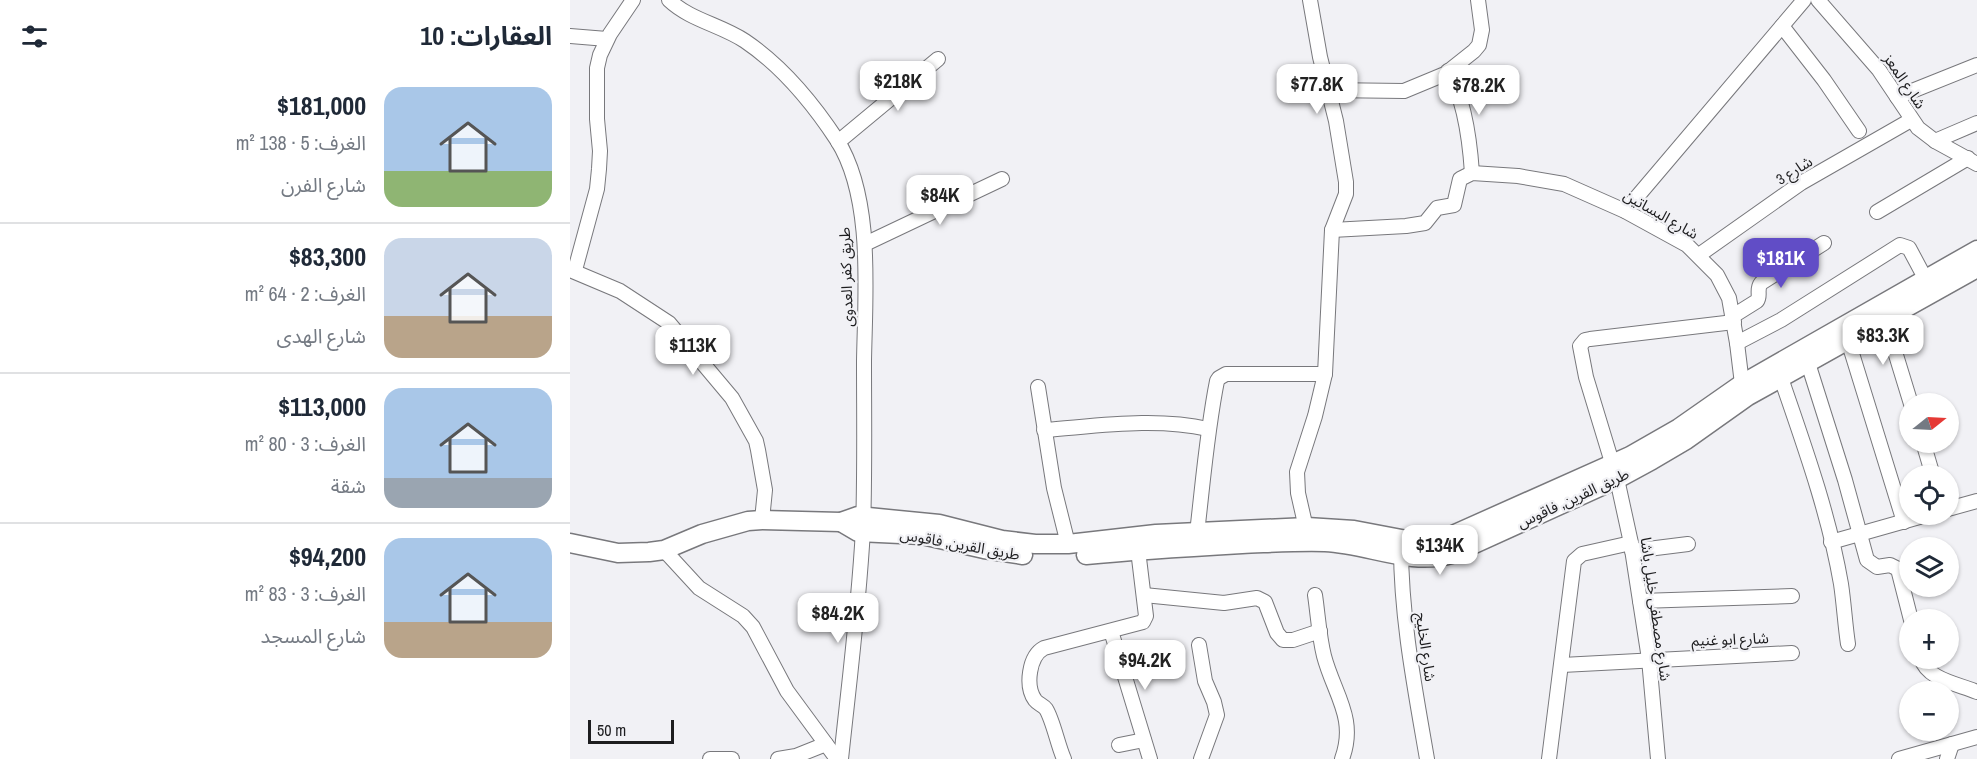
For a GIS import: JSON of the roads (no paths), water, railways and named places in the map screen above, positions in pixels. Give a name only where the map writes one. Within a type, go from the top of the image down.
[{"type":"main road","name":"طريق القرين, فاقوس","points":[[863,524],[939,524],[1018,542],[1068,544],[1354,531],[1401,548],[1412,541],[1434,540],[1456,534],[1670,450],[1748,396],[1808,363],[1846,333],[1925,278],[1977,250]]},
{"type":"main road","name":"طريق القرين, فاقوس","points":[[1615,472],[1742,384],[1846,333],[1885,319],[1977,268]]},
{"type":"main road","name":"طريق القرين, فاقوس","points":[[570,543],[618,553],[664,550],[717,529],[748,521],[841,522],[854,517],[863,524],[993,551],[1036,556],[1071,556],[1138,550],[1156,541],[1197,533],[1235,538]]},
{"type":"street","points":[[633,0],[607,39],[597,68],[597,119],[600,151],[597,189],[572,270],[620,291],[669,323],[732,398],[756,441],[765,480],[762,520]]},
{"type":"street","name":"طريق كفر العدوى","points":[[669,0],[675,6],[708,24],[744,40],[796,85],[838,142],[856,187],[865,244],[863,524],[853,647],[839,759]]},
{"type":"street","points":[[1308,534],[1298,493],[1297,472],[1315,416],[1325,374],[1332,230],[1346,194],[1336,121],[1327,90],[1310,0]]},
{"type":"street","points":[[1327,90],[1404,91],[1448,72],[1479,45],[1482,30],[1478,0]]},
{"type":"street","points":[[1625,211],[1804,0]]},
{"type":"street","name":"شارع المعز","points":[[1818,0],[1864,50],[1918,129],[1972,161]]},
{"type":"street","points":[[1782,26],[1824,80],[1859,131]]},
{"type":"street","points":[[570,36],[607,39]]},
{"type":"street","points":[[838,142],[938,59]]},
{"type":"street","points":[[1897,97],[1977,65]]},
{"type":"street","points":[[1332,230],[1425,223],[1437,208],[1454,205],[1460,179],[1472,173],[1471,155],[1460,101],[1457,89],[1448,72]]},
{"type":"street","name":"شارع 3","points":[[1699,255],[1801,183],[1911,120]]},
{"type":"street","points":[[1935,141],[1977,123]]},
{"type":"street","points":[[1877,212],[1972,161]]},
{"type":"street","name":"شارع البساتين","points":[[1472,173],[1518,176],[1564,184],[1625,211],[1687,245],[1699,255],[1723,286],[1733,319],[1742,384]]},
{"type":"street","points":[[865,244],[1002,179]]},
{"type":"street","points":[[1733,319],[1757,301],[1758,288],[1761,283],[1824,243]]},
{"type":"street","points":[[1737,343],[1781,320],[1900,244],[1909,248],[1925,278]]},
{"type":"street","name":"شارع مصطفى خليل باشا","points":[[1658,759],[1649,659],[1632,547],[1615,472],[1580,351],[1582,342],[1590,339],[1733,319]]},
{"type":"street","points":[[1885,319],[1908,393]]},
{"type":"street","points":[[1846,333],[1899,506]]},
{"type":"street","points":[[1808,363],[1869,564],[1877,567],[1890,565],[1898,569],[1908,609]]},
{"type":"street","points":[[1197,533],[1208,429],[1217,381],[1222,376],[1261,373],[1325,374]]},
{"type":"street","points":[[1781,378],[1813,475],[1831,542],[1841,585],[1848,644]]},
{"type":"street","points":[[1038,387],[1054,488],[1068,544]]},
{"type":"street","points":[[1044,430],[1137,424],[1191,425],[1208,429]]},
{"type":"street","points":[[1959,506],[1977,501]]},
{"type":"street","points":[[1831,542],[1899,523]]},
{"type":"street","points":[[1549,759],[1574,561],[1582,554],[1632,547],[1688,544]]},
{"type":"street","name":"شارع الخليج","points":[[1401,548],[1401,578],[1410,660],[1427,759]]},
{"type":"street","points":[[664,550],[699,588],[743,616],[753,627],[787,691],[825,744],[839,759]]},
{"type":"street","points":[[1064,759],[1046,710],[1032,694],[1030,680],[1034,659],[1037,652],[1044,648],[1143,622],[1146,616],[1138,550]]},
{"type":"street","points":[[1144,595],[1224,603],[1257,598],[1265,602],[1283,640],[1293,640],[1320,631]]},
{"type":"street","points":[[1315,595],[1327,666],[1342,702],[1347,722],[1348,737],[1342,759]]},
{"type":"street","points":[[1640,601],[1792,596]]},
{"type":"street","points":[[1111,632],[1150,759]]},
{"type":"street","points":[[1199,645],[1205,681],[1217,715],[1201,759]]},
{"type":"street","name":"شارع ابو غنيم","points":[[1562,665],[1792,653]]},
{"type":"street","points":[[1925,669],[1934,675],[1977,692]]},
{"type":"street","points":[[1899,759],[1977,737]]},
{"type":"street","points":[[1119,746],[1144,740]]},
{"type":"street","points":[[778,759],[796,756],[825,744]]},
{"type":"street","points":[[1947,759],[1952,744]]},
{"type":"street","points":[[710,759],[732,759]]}]
